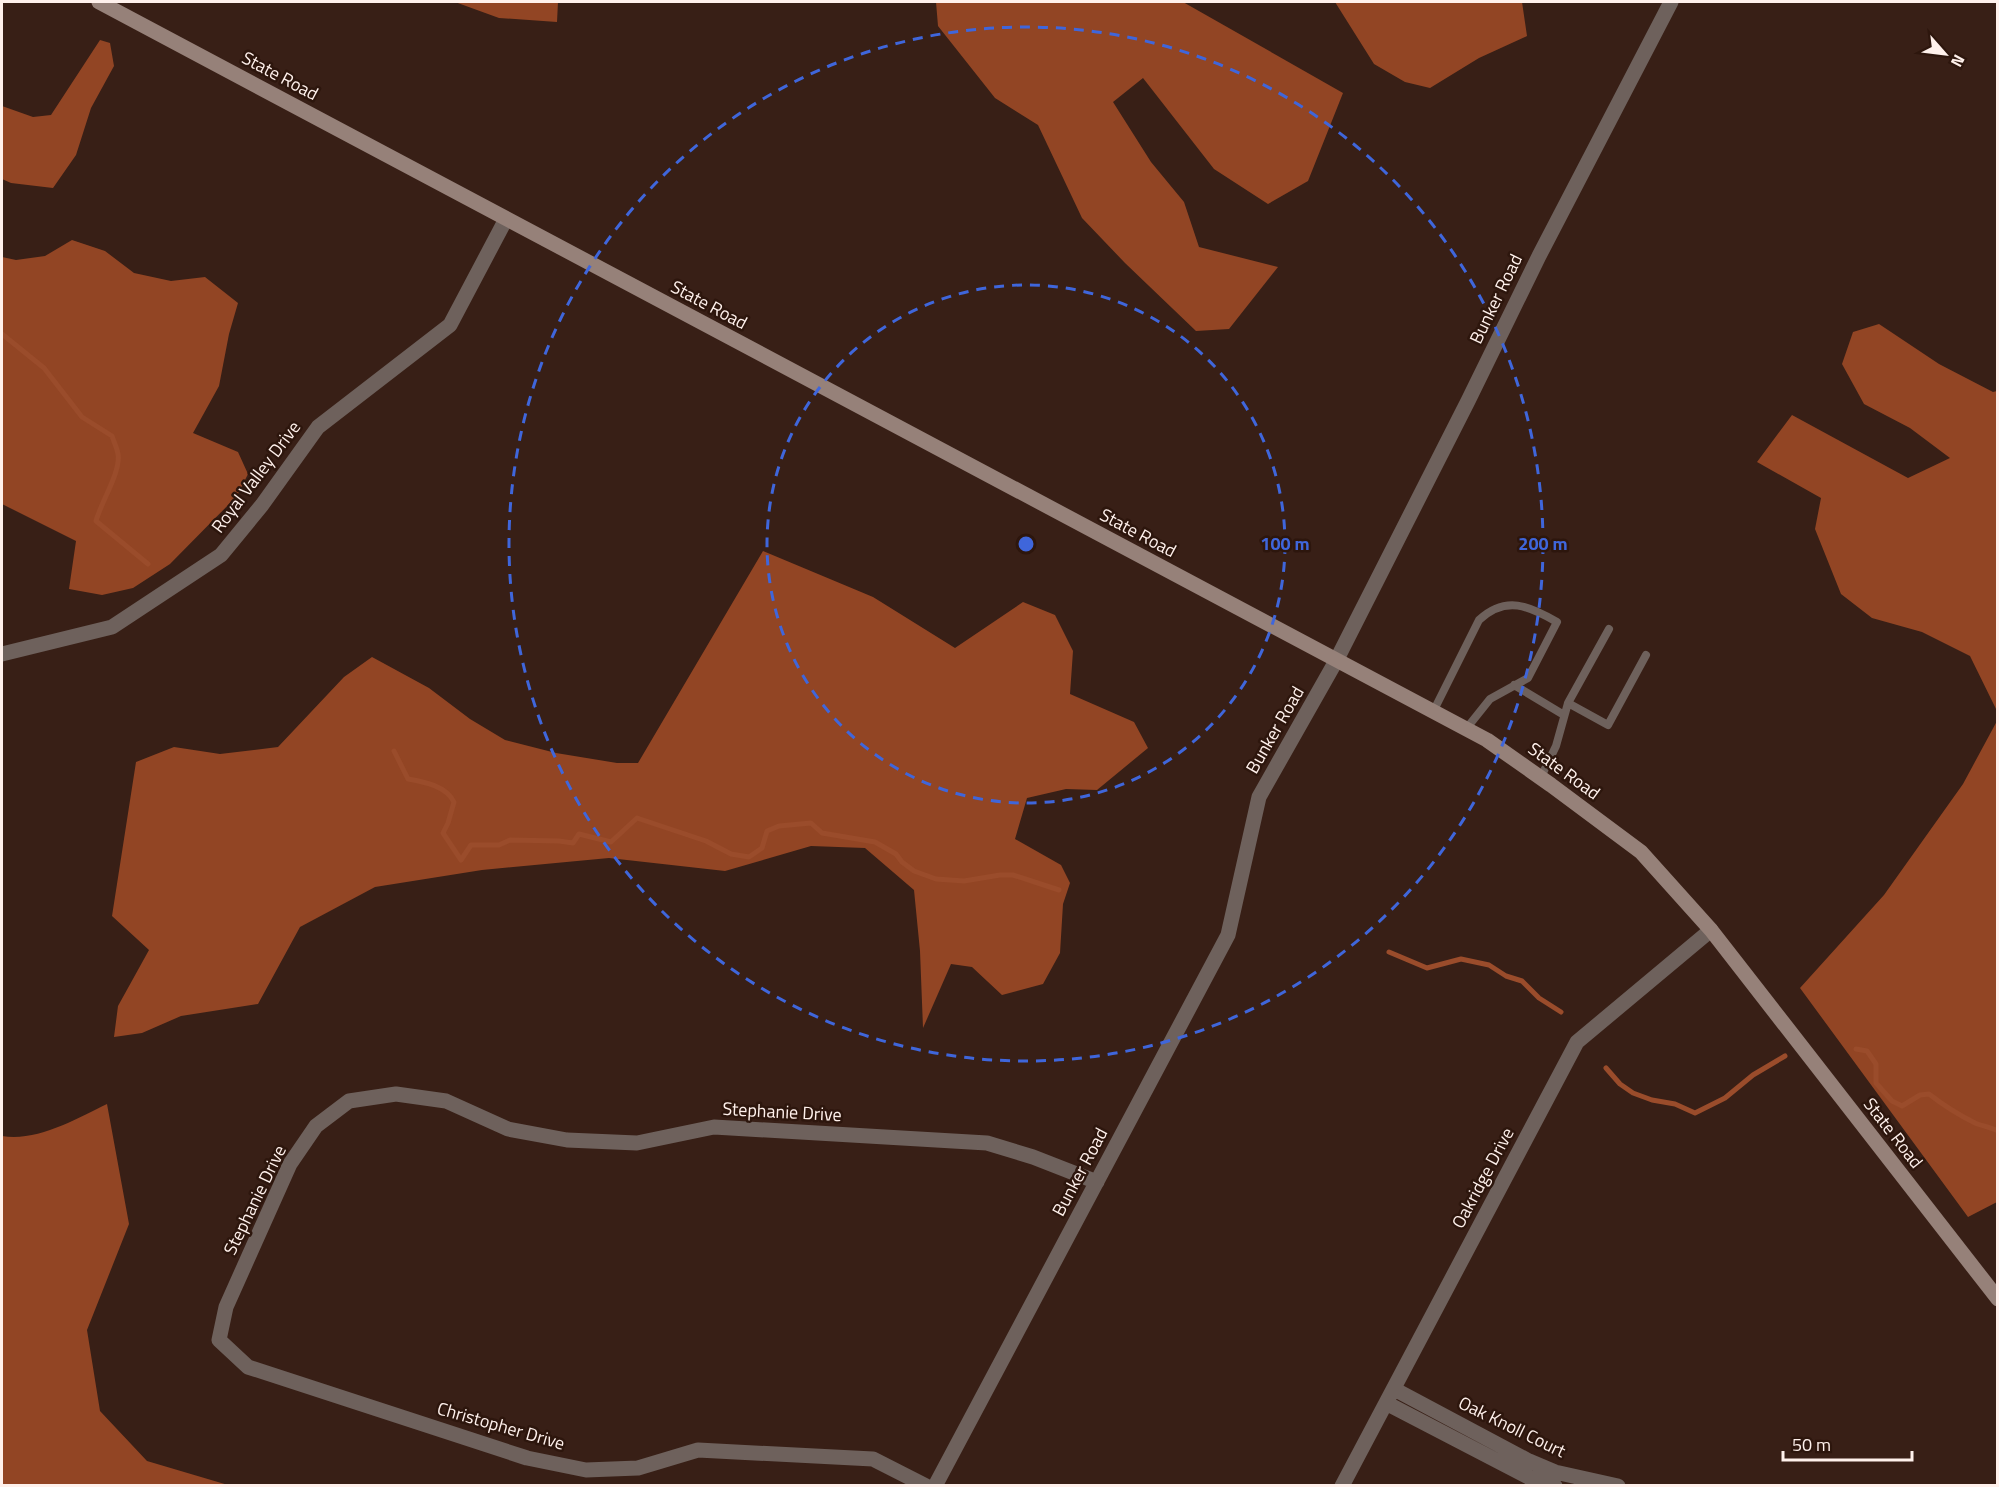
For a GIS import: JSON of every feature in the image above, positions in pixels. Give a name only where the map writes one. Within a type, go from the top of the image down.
[{"type":"main road","name":"State Road","points":[[99,2],[1487,740],[1541,777],[1641,852],[1711,930],[1998,1299]]},
{"type":"street","name":"Bunker Road","points":[[935,1485],[1228,935],[1259,797],[1336,661],[1539,255],[1671,2]]},
{"type":"street","name":"Royal Valley Drive","points":[[2,654],[112,627],[221,555],[262,505],[318,427],[450,325],[506,219]]},
{"type":"street","name":"Oakridge Drive","points":[[1342,1485],[1577,1042],[1711,930]]},
{"type":"street","name":"Stephanie Drive","points":[[219,1340],[226,1307],[290,1164],[316,1126],[349,1101],[396,1094],[446,1101],[508,1129],[567,1140],[637,1143],[714,1127],[987,1143],[1033,1157],[1097,1182]]},
{"type":"street","name":"Christopher Drive","points":[[219,1340],[248,1367],[526,1458],[586,1470],[638,1468],[699,1450],[873,1459],[926,1485]]},
{"type":"street","name":"Oak Knoll Court","points":[[1394,1389],[1529,1461],[1555,1472],[1618,1485]]},
{"type":"street","name":"Oak Knoll Court","points":[[1386,1403],[1530,1478],[1555,1485]]},
{"type":"lane","points":[[1433,712],[1479,620],[1491,609],[1517,604],[1537,611],[1557,622],[1528,678],[1490,699],[1466,729]]},
{"type":"lane","points":[[1541,777],[1556,746],[1568,703],[1609,629]]},
{"type":"lane","points":[[1568,703],[1608,725],[1646,655]]},
{"type":"lane","points":[[1514,685],[1564,715]]},
{"type":"shaded area","points":[[455,2],[558,2],[557,22],[499,18]]},
{"type":"shaded area","points":[[936,2],[1183,2],[1343,93],[1308,181],[1268,204],[1214,169],[1143,78],[1113,102],[1151,162],[1184,202],[1199,247],[1278,267],[1229,329],[1196,331],[1082,218],[1038,125],[995,98],[938,26]]},
{"type":"shaded area","points":[[1335,2],[1522,2],[1527,36],[1479,58],[1430,88],[1405,82],[1374,64]]},
{"type":"shaded area","points":[[100,40],[110,43],[114,66],[91,108],[76,155],[53,188],[11,183],[2,179],[2,106],[33,117],[51,115]]},
{"type":"shaded area","points":[[72,240],[105,251],[134,273],[171,281],[205,277],[238,303],[229,334],[219,386],[193,433],[238,452],[248,474],[237,496],[170,564],[133,588],[102,595],[69,589],[76,541],[2,504],[2,257],[16,260],[45,256]]},
{"type":"shaded area","points":[[1879,324],[1939,364],[1993,392],[1997,391],[1997,711],[1970,656],[1922,632],[1872,618],[1841,594],[1815,529],[1821,498],[1757,462],[1792,415],[1908,478],[1950,458],[1910,428],[1864,404],[1842,364],[1853,332]]},
{"type":"shaded area","points":[[763,551],[873,597],[955,648],[1023,602],[1055,615],[1073,651],[1070,694],[1134,722],[1148,748],[1097,790],[1066,789],[1027,798],[1015,839],[1061,865],[1070,883],[1063,904],[1060,953],[1043,984],[1002,995],[972,967],[951,964],[923,1028],[920,951],[914,890],[865,848],[811,846],[725,871],[609,858],[482,870],[375,887],[300,927],[258,1004],[181,1016],[142,1033],[114,1037],[118,1006],[149,950],[112,916],[136,762],[174,747],[220,754],[278,747],[344,677],[372,657],[429,688],[470,719],[505,740],[556,753],[617,763],[638,763]]},
{"type":"shaded area","points":[[1997,721],[1997,1202],[1968,1217],[1800,988],[1884,895],[1963,784]]},
{"type":"shaded area","points":[[107,1104],[129,1224],[87,1330],[100,1411],[147,1461],[228,1485],[2,1485],[2,1136],[29,1136],[56,1128]]},
{"type":"waterway","points":[[2,334],[44,368],[82,417],[112,436],[118,452],[117,469],[96,521],[148,564]]},
{"type":"waterway","points":[[394,751],[408,779],[440,788],[454,802],[443,833],[461,860],[471,845],[499,845],[510,840],[573,843],[579,834],[611,842],[637,818],[706,841],[731,854],[749,857],[762,848],[767,831],[779,826],[811,823],[822,833],[875,842],[896,854],[914,871],[936,879],[964,881],[1013,875],[1059,890]]},
{"type":"waterway","points":[[1389,952],[1427,968],[1461,959],[1489,965],[1506,976],[1522,981],[1539,998],[1561,1012]]},
{"type":"waterway","points":[[1856,1049],[1867,1051],[1876,1064],[1876,1083],[1892,1101],[1902,1106],[1920,1095],[1929,1094],[1969,1120],[1998,1131]]},
{"type":"waterway","points":[[1606,1068],[1620,1084],[1633,1093],[1652,1100],[1675,1104],[1695,1113],[1725,1098],[1753,1075],[1785,1056]]}]
